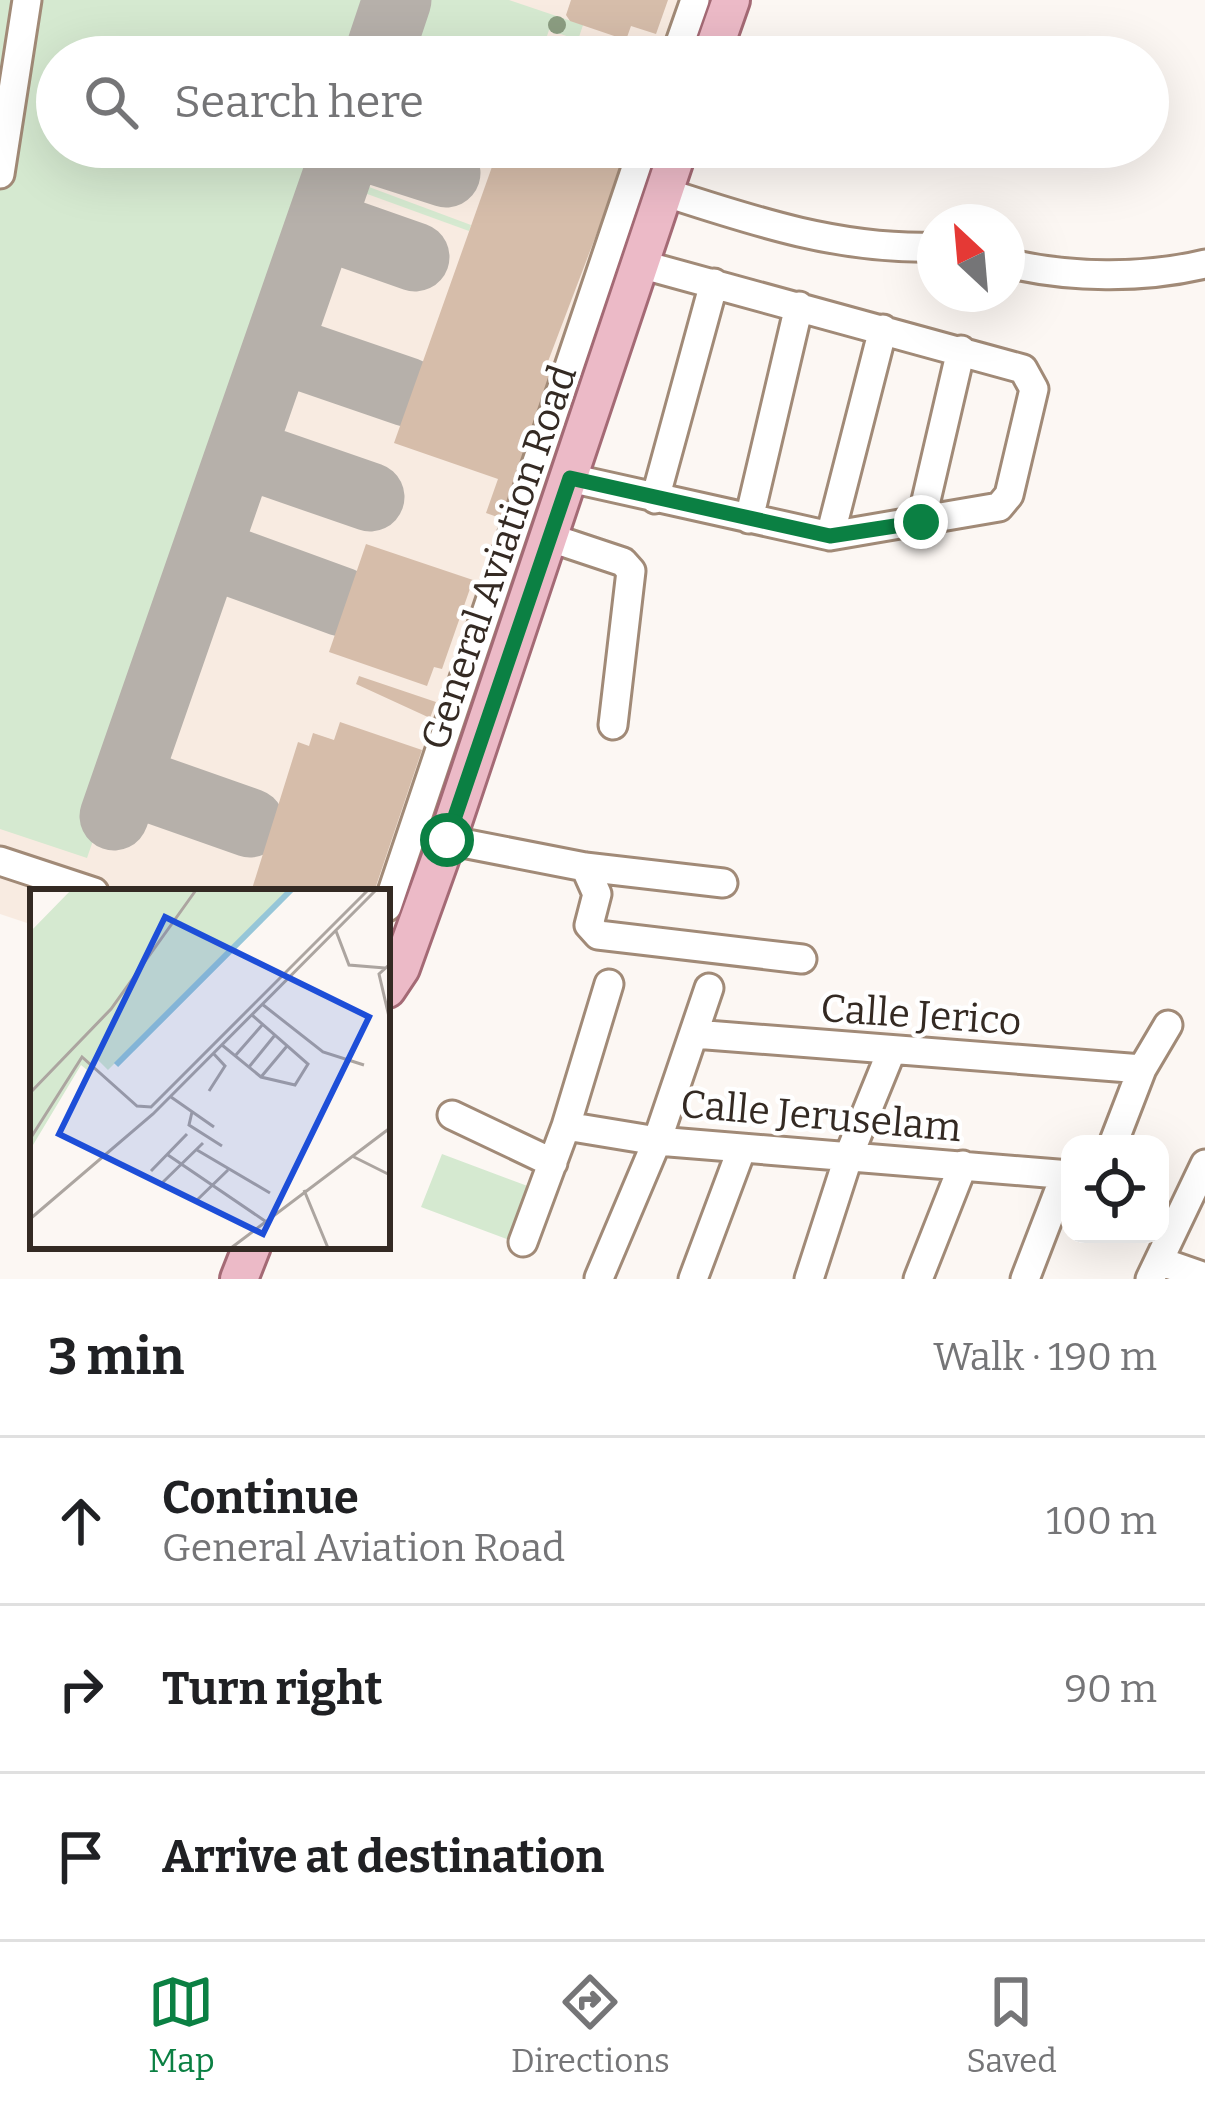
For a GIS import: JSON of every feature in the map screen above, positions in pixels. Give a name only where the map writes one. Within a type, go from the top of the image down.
[{"type":"main road","points":[[718,36],[730,0]]},
{"type":"main road","name":"General Aviation Road","points":[[390,984],[447,840],[672,168]]},
{"type":"main road","points":[[239,1279],[251,1249]]},
{"type":"street","points":[[0,174],[27,0]]},
{"type":"street","points":[[682,36],[695,0]]},
{"type":"street","points":[[390,899],[636,168]]},
{"type":"street","points":[[664,192],[780,230],[886,248],[917,247]]},
{"type":"street","points":[[570,478],[830,536],[921,522],[1005,502],[1034,389],[1023,370],[640,264]]},
{"type":"street","points":[[1025,266],[1067,273],[1139,274],[1205,264]]},
{"type":"street","points":[[655,499],[714,283]]},
{"type":"street","points":[[749,519],[799,306]]},
{"type":"street","points":[[830,536],[883,329]]},
{"type":"street","points":[[921,522],[961,350]]},
{"type":"street","points":[[548,537],[623,562],[632,572],[614,725]]},
{"type":"street","points":[[447,840],[585,867],[723,883]]},
{"type":"street","points":[[0,861],[85,889]]},
{"type":"street","points":[[585,867],[597,894],[589,925],[598,935],[802,958]]},
{"type":"street","points":[[523,1242],[566,1126],[609,984]]},
{"type":"street","points":[[599,1278],[657,1141],[709,988]]},
{"type":"street","points":[[1116,1135],[1142,1069],[1168,1024]]},
{"type":"street","name":"Calle Jerico","points":[[694,1034],[1142,1069]]},
{"type":"street","points":[[809,1279],[850,1154],[891,1052]]},
{"type":"street","points":[[452,1115],[553,1163]]},
{"type":"street","name":"Calle Jeruselam","points":[[566,1126],[657,1141],[1061,1174]]},
{"type":"street","points":[[693,1279],[742,1148]]},
{"type":"street","points":[[1205,1164],[1171,1208],[1155,1270],[1205,1276]]},
{"type":"street","points":[[918,1279],[962,1166]]},
{"type":"street","points":[[1025,1279],[1061,1192]]},
{"type":"shaded area","points":[[0,0],[711,0],[699,36],[36,36],[36,168],[654,168],[390,934],[390,889],[30,889],[30,924],[0,914]]},
{"type":"green space","points":[[0,0],[383,0],[371,36],[36,36],[36,168],[326,168],[87,858],[0,829]]},
{"type":"green space","points":[[425,0],[509,0],[583,25],[579,36],[549,30],[547,36],[413,36]]},
{"type":"green space","points":[[361,184],[471,225],[469,231],[359,191]]},
{"type":"green space","points":[[442,1154],[533,1188],[512,1241],[421,1207]]},
{"type":"building","points":[[571,0],[668,0],[656,34],[631,26],[627,36],[614,36],[570,21],[566,15]]},
{"type":"building","points":[[492,168],[622,168],[544,372],[554,375],[503,519],[486,513],[498,479],[394,443]]},
{"type":"building","points":[[366,544],[473,580],[442,669],[434,667],[427,686],[329,652]]},
{"type":"building","points":[[359,676],[436,702],[430,718],[356,684]]},
{"type":"building","points":[[340,722],[422,750],[375,889],[252,889],[298,742],[309,746],[313,733],[334,740]]},
{"type":"taxiway","points":[[385,36],[397,0]]},
{"type":"taxiway","points":[[114,816],[340,168]]},
{"type":"taxiway","points":[[430,168],[446,173]]},
{"type":"taxiway","points":[[321,224],[415,257]]},
{"type":"taxiway","points":[[279,348],[407,392]]},
{"type":"taxiway","points":[[243,453],[370,497]]},
{"type":"taxiway","points":[[208,553],[342,602]]},
{"type":"taxiway","points":[[128,780],[250,823]]},
{"type":"route","points":[[447,840],[570,478],[830,536],[921,522]]}]
